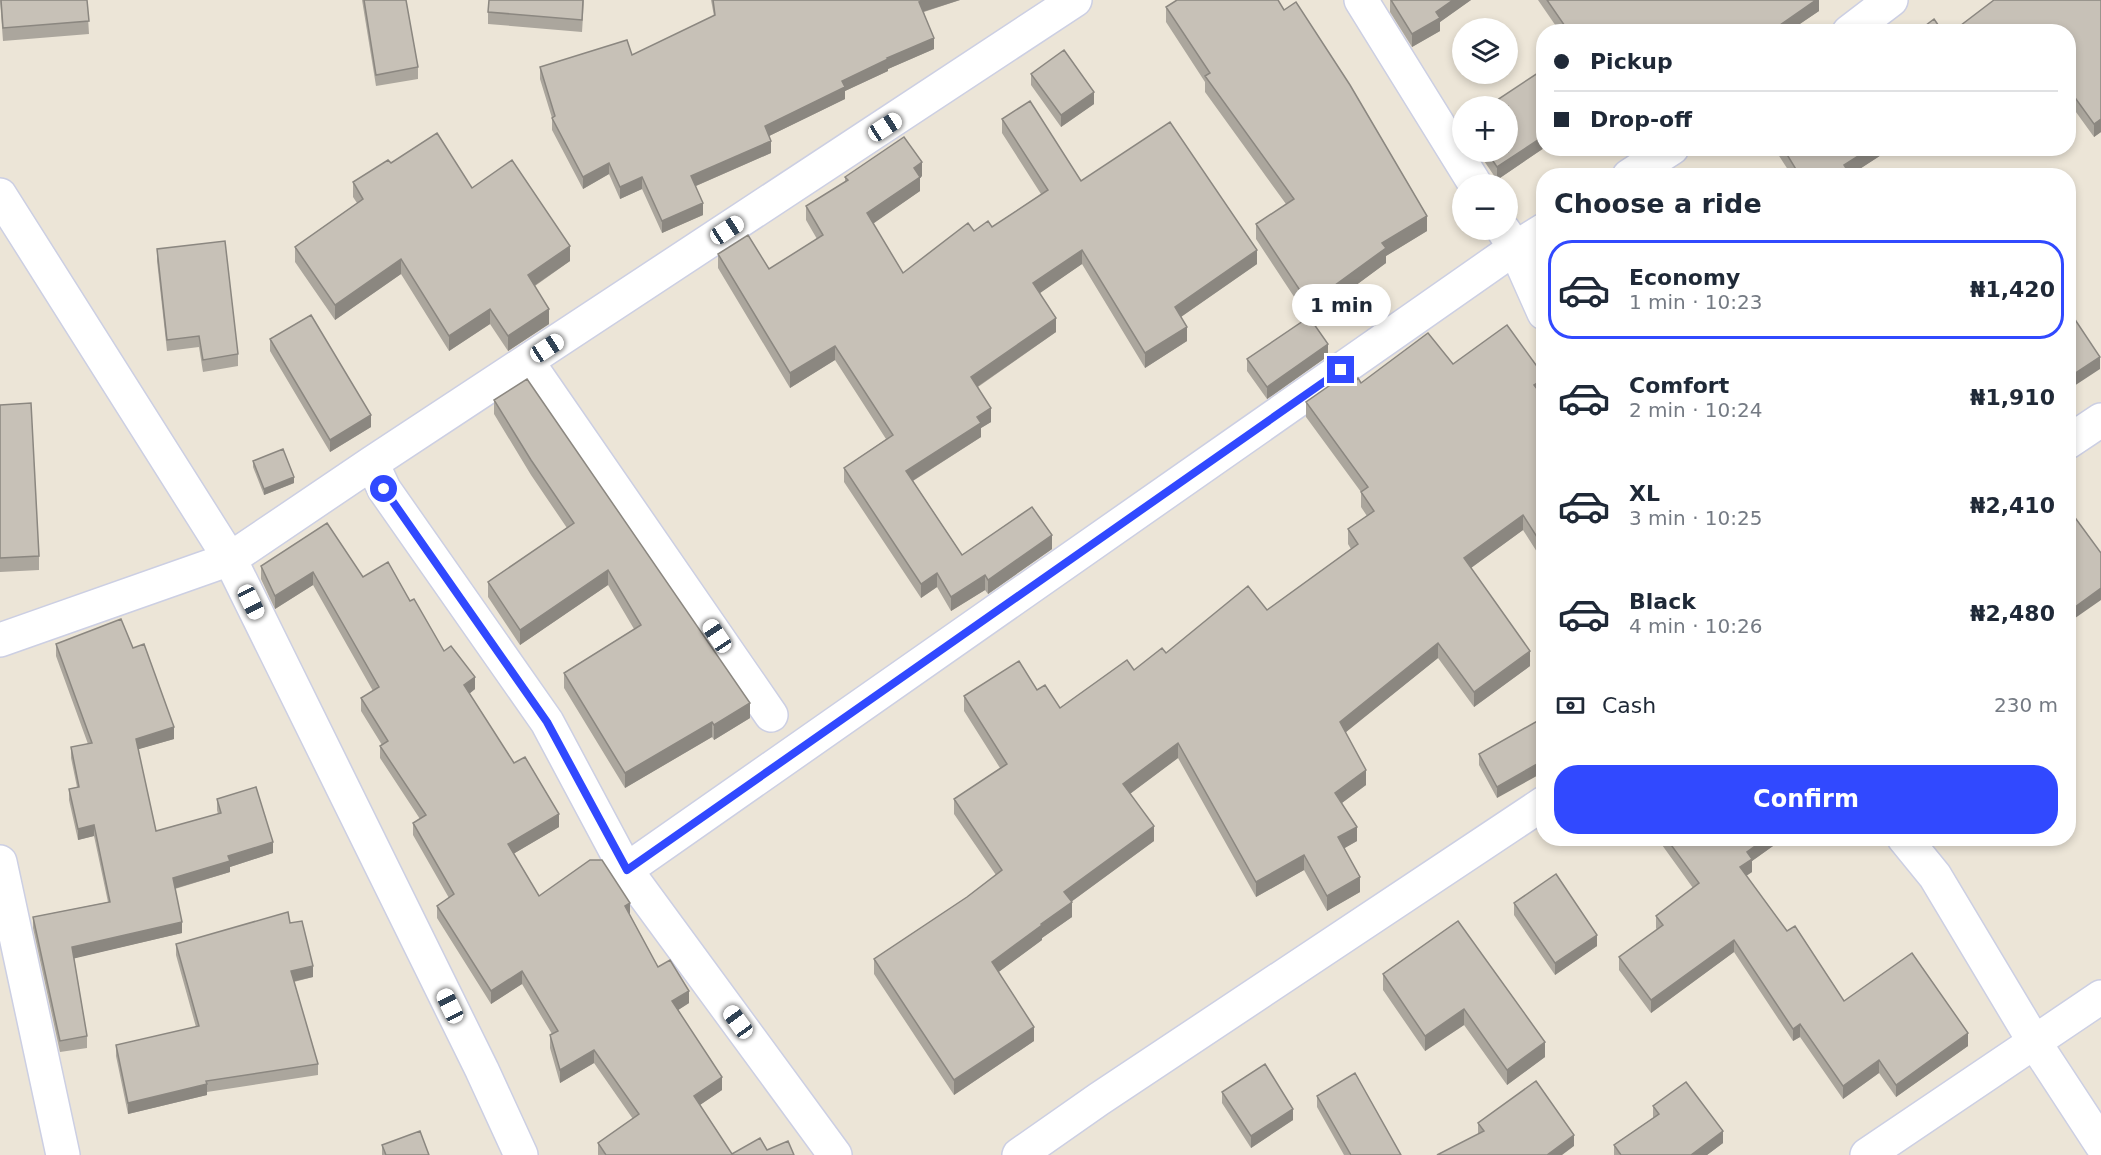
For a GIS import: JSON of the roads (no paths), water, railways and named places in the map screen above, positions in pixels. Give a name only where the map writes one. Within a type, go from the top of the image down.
[{"type":"street","points":[[0,640],[230,559],[1075,0]]},
{"type":"street","points":[[1361,0],[1470,174]]},
{"type":"street","points":[[1860,24],[1891,0]]},
{"type":"street","points":[[1641,168],[1660,156]]},
{"type":"street","points":[[0,195],[230,559],[482,1070],[520,1155]]},
{"type":"street","points":[[1518,237],[1536,232]]},
{"type":"street","points":[[627,870],[1508,240]]},
{"type":"street","points":[[1509,240],[1536,296]]},
{"type":"street","points":[[527,361],[771,715]]},
{"type":"street","points":[[2076,437],[2101,420]]},
{"type":"street","points":[[372,463],[384,489],[547,722],[627,870],[835,1155]]},
{"type":"street","points":[[1019,1155],[1099,1099],[1536,808]]},
{"type":"street","points":[[1911,846],[1935,876],[2035,1044],[2101,1144]]},
{"type":"street","points":[[0,862],[63,1155]]},
{"type":"street","points":[[1867,1155],[2035,1044],[2101,997]]}]
